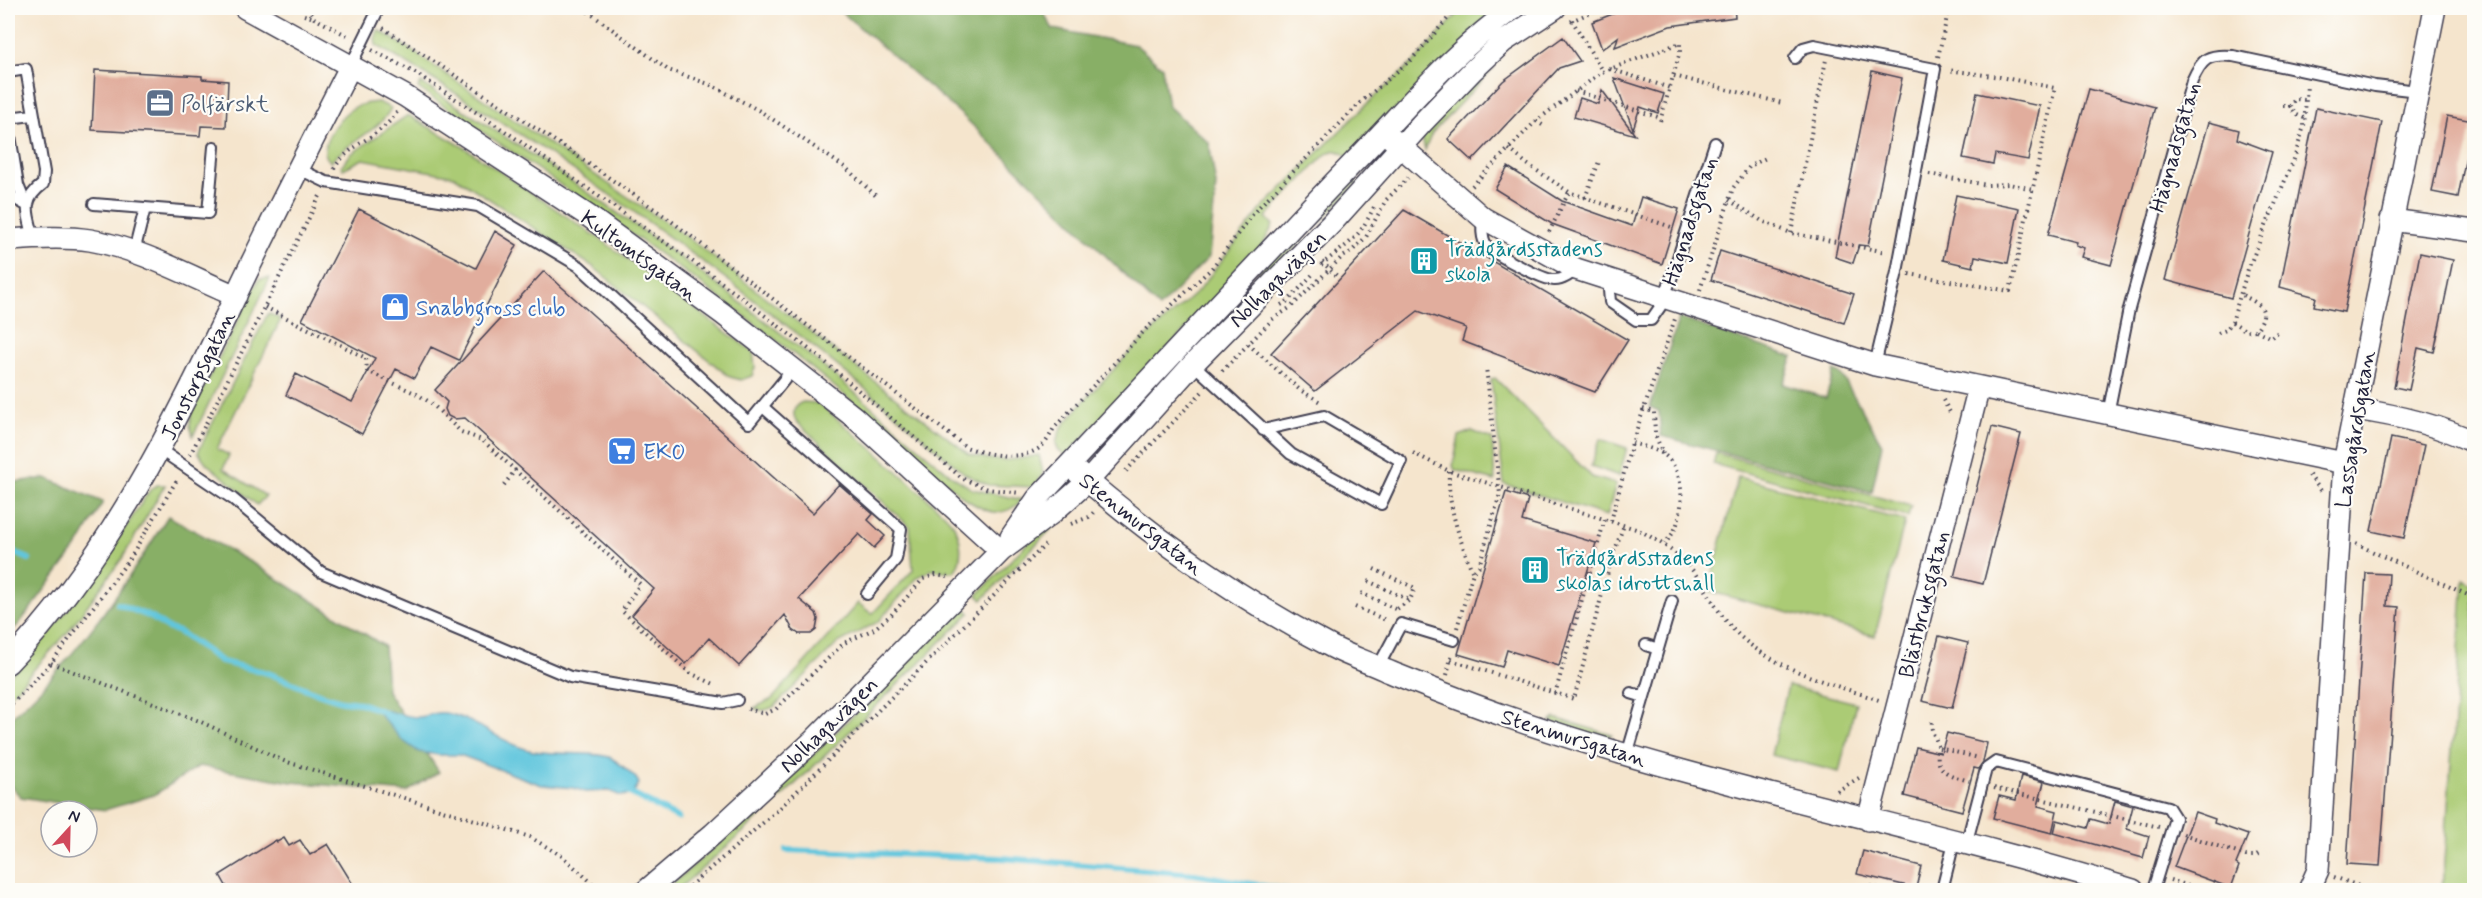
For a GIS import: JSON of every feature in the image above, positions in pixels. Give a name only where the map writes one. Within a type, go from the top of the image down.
[{"type":"street","name":"Kultomtsgatan","points":[[245,8],[351,65],[499,156],[587,215],[723,314],[854,417],[1001,551]]},
{"type":"street","name":"Nolhagavägen","points":[[1001,551],[1037,499],[1383,132],[1455,56],[1487,27],[1514,8]]},
{"type":"street","name":"Lassagårdsgatan","points":[[2309,891],[2318,870],[2344,463],[2435,8]]},
{"type":"street","name":"Nolhagavägen","points":[[647,891],[713,834],[814,740],[1001,551],[1052,513],[1088,482],[1193,364],[1331,225],[1430,114],[1503,42],[1564,17]]},
{"type":"street","name":"Jonstorpsgatan","points":[[8,663],[67,596],[104,542],[159,449],[191,392],[351,65]]},
{"type":"street","name":"Hägnadsgatan","points":[[1383,132],[1483,218],[1576,269],[1665,295],[1697,299],[1875,365],[2344,463]]},
{"type":"street","points":[[2391,220],[2475,231]]},
{"type":"street","points":[[8,240],[34,238],[89,240],[134,252],[236,296]]},
{"type":"street","name":"Blästbruksgatan","points":[[1868,820],[1979,387]]},
{"type":"street","points":[[2355,410],[2392,414],[2455,433],[2475,442]]},
{"type":"street","name":"Stenmursgatan","points":[[1069,465],[1221,584],[1333,648],[1380,655],[1451,697],[1566,737],[1627,755],[1868,820],[2061,868],[2133,891]]},
{"type":"lane","points":[[351,65],[378,8]]},
{"type":"lane","points":[[1795,58],[1803,48],[1814,45],[1935,69],[1897,272],[1875,365]]},
{"type":"lane","name":"Hägnadsgatan","points":[[2108,414],[2129,309],[2198,68],[2205,60],[2215,55],[2233,56],[2375,86],[2418,91]]},
{"type":"lane","points":[[8,72],[26,69],[44,172],[44,184],[33,191],[26,206]]},
{"type":"lane","points":[[8,118],[33,115]]},
{"type":"lane","points":[[8,123],[18,185],[34,238]]},
{"type":"lane","name":"Hägnadsgatan","points":[[1665,295],[1715,143]]},
{"type":"lane","points":[[94,204],[208,213],[214,147]]},
{"type":"lane","points":[[299,169],[326,182],[478,206],[579,266],[749,423],[793,369]]},
{"type":"lane","points":[[8,195],[26,206]]},
{"type":"lane","points":[[134,252],[145,208]]},
{"type":"lane","points":[[1611,280],[1610,302],[1636,320],[1651,320],[1665,295]]},
{"type":"lane","points":[[1193,364],[1263,430],[1292,454],[1380,504],[1401,461],[1324,416],[1263,430]]},
{"type":"lane","points":[[763,406],[901,529],[896,559],[867,594]]},
{"type":"lane","points":[[159,449],[233,499],[321,572],[570,677],[723,704],[737,700]]},
{"type":"lane","points":[[1627,755],[1672,601]]},
{"type":"lane","points":[[1380,655],[1401,624],[1454,640]]},
{"type":"lane","points":[[1646,645],[1658,649]]},
{"type":"lane","points":[[1631,693],[1644,697]]},
{"type":"lane","points":[[1942,891],[1986,769],[1996,762],[2168,807],[2175,818],[2153,891]]},
{"type":"path","points":[[583,8],[668,70],[709,84],[760,111],[846,168],[876,196]]},
{"type":"path","points":[[373,21],[666,217],[966,447],[986,454],[1005,457],[1027,453],[1043,446],[1054,428],[1146,329],[1211,269],[1257,209],[1360,103],[1413,58],[1456,8]]},
{"type":"path","points":[[1600,8],[1564,17],[1602,72]]},
{"type":"path","points":[[1897,272],[2010,291],[2055,88],[2000,76],[1935,69],[1949,8]]},
{"type":"path","points":[[304,15],[314,18]]},
{"type":"path","points":[[1472,187],[1536,121],[1602,72],[1680,43],[1674,76],[1659,125]]},
{"type":"path","points":[[1791,233],[1828,48]]},
{"type":"path","points":[[1610,69],[1670,88]]},
{"type":"path","points":[[2218,333],[2226,330],[2232,322],[2261,236],[2294,159],[2304,118],[2309,73]]},
{"type":"path","points":[[1674,76],[1782,103]]},
{"type":"path","points":[[1575,91],[1661,118]]},
{"type":"path","points":[[2283,106],[2289,106],[2295,99],[2306,100]]},
{"type":"path","points":[[2289,106],[2295,114],[2304,118]]},
{"type":"path","points":[[8,708],[51,663],[131,557],[184,465],[338,162],[350,149],[379,132],[398,111]]},
{"type":"path","points":[[1536,121],[1544,126]]},
{"type":"path","points":[[1509,149],[1569,192],[1677,229],[1674,236],[1684,239]]},
{"type":"path","points":[[1697,299],[1733,188],[1750,166],[1766,158]]},
{"type":"path","points":[[1585,198],[1600,159]]},
{"type":"path","points":[[1917,172],[2033,189]]},
{"type":"path","points":[[1124,473],[1273,319],[1291,307],[1329,269],[1366,237],[1386,200],[1411,174]]},
{"type":"path","points":[[1464,180],[1481,194]]},
{"type":"path","points":[[1548,235],[1569,192]]},
{"type":"path","points":[[1729,200],[1762,221],[1791,233],[1900,255]]},
{"type":"path","points":[[1542,232],[1556,239]]},
{"type":"path","points":[[1316,257],[1337,276]]},
{"type":"path","points":[[1665,295],[1697,299],[1711,293]]},
{"type":"path","points":[[2240,294],[2260,304],[2264,310],[2260,325],[2256,330]]},
{"type":"path","points":[[1611,521],[1632,443],[1677,313],[1665,295]]},
{"type":"path","points":[[265,307],[366,358],[367,371],[417,394],[431,403],[461,432],[482,440],[640,584],[622,611],[690,674],[725,690]]},
{"type":"path","points":[[2232,322],[2247,331],[2256,330],[2271,338],[2278,332]]},
{"type":"path","points":[[1248,344],[1300,390],[1324,403]]},
{"type":"path","points":[[1447,676],[1454,640],[1473,572],[1479,566],[1500,494],[1486,367]]},
{"type":"path","points":[[1942,398],[1952,415]]},
{"type":"path","points":[[427,408],[431,403]]},
{"type":"path","points":[[1643,409],[1654,412],[1655,434],[1663,454]]},
{"type":"path","points":[[1632,443],[1663,454],[1672,462],[1677,473],[1682,502],[1675,530],[1665,544]]},
{"type":"path","points":[[1412,453],[1449,471],[1639,530],[1665,544],[1697,576],[1723,617],[1743,638],[1786,667],[1879,699],[1876,711]]},
{"type":"path","points":[[504,484],[516,469]]},
{"type":"path","points":[[1449,471],[1448,484],[1452,513],[1473,572]]},
{"type":"path","points":[[2307,472],[2325,495]]},
{"type":"path","points":[[1555,693],[1605,519]]},
{"type":"path","points":[[1451,660],[1574,699],[1612,557],[1624,525]]},
{"type":"path","points":[[2339,536],[2470,596]]},
{"type":"path","points":[[685,891],[778,810],[1047,543]]},
{"type":"path","points":[[1374,568],[1415,588],[1410,600],[1395,609],[1380,655]]},
{"type":"path","points":[[2475,574],[2470,596],[2472,620],[2475,625]]},
{"type":"path","points":[[748,709],[765,714],[776,709],[844,643],[874,629],[891,615],[923,579],[936,575],[949,577]]},
{"type":"path","points":[[1368,581],[1410,600]]},
{"type":"path","points":[[1361,593],[1395,609]]},
{"type":"path","points":[[1355,607],[1389,622]]},
{"type":"path","points":[[51,663],[200,722],[284,761],[530,837],[561,856],[600,891]]},
{"type":"path","points":[[1436,672],[1455,679]]},
{"type":"path","points":[[1932,722],[1931,728],[1939,748],[1937,757],[1946,773],[1982,785],[2172,830],[2246,856],[2254,856],[2261,852]]},
{"type":"path","points":[[1939,748],[1984,759],[1991,766]]},
{"type":"path","points":[[1826,788],[1837,791],[1860,777]]},
{"type":"path","points":[[2318,870],[2370,891]]},
{"type":"path","points":[[1868,891],[1869,886],[1887,891]]},
{"type":"green space","points":[[837,8],[1041,8],[1053,29],[1136,45],[1162,67],[1168,106],[1209,143],[1216,185],[1209,257],[1159,308],[962,115]]},
{"type":"green space","points":[[1463,8],[1501,8],[1350,158],[1337,151],[1324,156],[1266,217],[1273,225],[1259,252],[1066,456],[1058,450],[1056,443],[1061,428],[1084,401],[1131,351],[1199,290],[1263,207],[1369,102],[1418,58]]},
{"type":"green space","points":[[378,30],[687,237],[969,454],[1004,460],[1039,455],[1043,473],[1035,487],[988,485],[965,474],[826,356],[681,246],[531,142],[376,45]]},
{"type":"green space","points":[[1493,69],[1432,133],[1425,150],[1422,139],[1426,126],[1478,73]]},
{"type":"green space","points":[[421,83],[565,177],[659,242],[751,310],[836,377],[952,476],[972,489],[1023,500],[1008,510],[994,512],[964,498],[847,397],[730,305],[627,231],[418,88]]},
{"type":"green space","points":[[378,102],[391,108],[385,117],[331,162],[326,157],[325,150],[326,142],[334,127],[345,114],[356,106]]},
{"type":"green space","points":[[408,115],[465,148],[603,241],[753,352],[755,367],[752,376],[741,380],[730,377],[592,266],[454,176],[363,159],[343,169],[341,166],[351,154]]},
{"type":"green space","points":[[1349,174],[1358,182],[1105,447],[1093,456],[1092,453]]},
{"type":"green space","points":[[270,278],[193,436],[190,426],[192,411],[259,279]]},
{"type":"green space","points":[[268,313],[281,319],[217,449],[229,455],[223,469],[266,496],[257,505],[207,464],[198,452]]},
{"type":"green space","points":[[1679,318],[1793,357],[1783,384],[1826,398],[1834,371],[1841,374],[1882,444],[1872,492],[1661,436],[1659,411],[1650,407]]},
{"type":"green space","points":[[1495,378],[1592,477],[1616,484],[1607,516],[1504,484],[1491,379]]},
{"type":"green space","points":[[803,402],[818,403],[942,511],[956,530],[960,542],[960,555],[954,572],[931,570],[918,577],[878,622],[838,643],[775,706],[760,710],[754,708],[772,699],[858,603],[872,614],[913,570],[910,527],[798,423],[794,417],[794,411],[797,405]]},
{"type":"green space","points":[[1472,431],[1492,439],[1495,481],[1455,470],[1453,466],[1459,436]]},
{"type":"green space","points":[[1600,439],[1627,448],[1619,476],[1591,466]]},
{"type":"green space","points":[[1716,453],[1911,506],[1908,517],[1713,464]]},
{"type":"green space","points":[[1738,477],[1905,521],[1875,636],[1708,591]]},
{"type":"green space","points":[[46,478],[103,502],[79,544],[19,624],[8,634],[8,483]]},
{"type":"green space","points":[[157,485],[165,485],[123,557],[68,632],[8,698],[8,678],[66,611],[101,564],[150,490]]},
{"type":"green space","points":[[168,516],[254,564],[384,646],[387,691],[439,772],[407,792],[291,782],[199,766],[154,795],[105,810],[99,809],[99,799],[39,800],[21,797],[8,783],[8,720],[54,675],[75,650],[133,571]]},
{"type":"green space","points":[[1049,521],[1054,526],[982,600],[977,595]]},
{"type":"green space","points":[[2464,579],[2474,585],[2474,890],[2442,890]]},
{"type":"green space","points":[[964,607],[970,613],[790,789],[677,890],[665,890],[742,824]]},
{"type":"green space","points":[[1788,686],[1856,703],[1839,772],[1771,755]]},
{"type":"green space","points":[[1555,718],[1612,735],[1605,739],[1550,722]]},
{"type":"water","points":[[382,709],[414,717],[434,713],[456,716],[508,742],[538,752],[611,758],[639,783],[633,794],[621,796],[609,791],[585,792],[574,788],[542,785],[460,755],[419,752],[402,740],[380,715],[379,711]]},
{"type":"building","points":[[1628,8],[1734,8],[1735,17],[1670,26],[1615,47],[1618,37],[1602,49],[1592,22]]},
{"type":"building","points":[[1563,37],[1580,61],[1559,68],[1472,161],[1448,139],[1503,81]]},
{"type":"building","name":"Polfärskt","points":[[95,70],[202,76],[202,79],[228,81],[226,127],[201,126],[200,136],[92,130]]},
{"type":"building","points":[[1872,71],[1902,78],[1868,246],[1859,245],[1853,263],[1835,257]]},
{"type":"building","points":[[1614,78],[1664,94],[1658,113],[1640,107],[1633,129]]},
{"type":"building","points":[[2089,89],[2155,107],[2111,265],[2081,257],[2084,248],[2075,245],[2076,242],[2048,235]]},
{"type":"building","points":[[1602,90],[1635,135],[1574,117],[1580,98],[1598,104]]},
{"type":"building","points":[[1977,93],[2040,106],[2028,160],[1995,154],[1993,164],[1963,158]]},
{"type":"building","points":[[2316,108],[2382,122],[2344,312],[2314,306],[2316,297],[2280,287]]},
{"type":"building","points":[[2447,116],[2473,121],[2458,197],[2432,192]]},
{"type":"building","points":[[2209,122],[2239,130],[2237,139],[2272,152],[2231,298],[2165,280]]},
{"type":"building","points":[[1508,167],[1562,201],[1632,226],[1641,197],[1679,209],[1662,264],[1552,224],[1495,189]]},
{"type":"building","points":[[1956,195],[2019,208],[2008,263],[1975,256],[1973,267],[1943,260]]},
{"type":"building","name":"Snabbgross club","points":[[359,209],[476,268],[495,231],[517,245],[459,360],[431,347],[414,378],[396,369],[362,434],[286,395],[296,374],[352,402],[375,358],[302,320]]},
{"type":"building","name":"Trädgårdsstadens skola","points":[[1404,210],[1628,340],[1595,392],[1462,341],[1466,328],[1418,311],[1315,391],[1271,353]]},
{"type":"building","points":[[1720,251],[1854,294],[1844,323],[1711,280]]},
{"type":"building","points":[[2420,253],[2453,260],[2434,352],[2418,348],[2409,390],[2394,387]]},
{"type":"building","name":"EKO","points":[[544,271],[813,513],[839,484],[873,514],[868,520],[885,536],[874,548],[859,534],[799,599],[816,613],[818,619],[816,630],[811,634],[799,634],[793,630],[785,615],[739,666],[709,638],[686,664],[632,615],[654,589],[465,418],[454,419],[448,416],[445,409],[447,402],[435,390]]},
{"type":"building","points":[[1992,427],[2021,434],[1983,584],[1954,577]]},
{"type":"building","points":[[2391,438],[2424,445],[2404,538],[2371,531]]},
{"type":"building","name":"Trädgårdsstadens skolas idrottshall","points":[[1506,492],[1528,499],[1522,521],[1596,543],[1559,666],[1507,650],[1502,667],[1458,654]]},
{"type":"building","points":[[2366,573],[2389,574],[2387,606],[2399,607],[2380,866],[2347,864]]},
{"type":"building","points":[[1939,636],[1968,643],[1952,708],[1922,701]]},
{"type":"building","points":[[1947,733],[1987,743],[1983,762],[1978,769],[1974,768],[1962,811],[1904,796],[1916,747],[1941,753]]},
{"type":"building","points":[[2021,776],[2044,782],[2038,806],[2057,811],[2052,833],[1993,818],[1999,796],[2016,800]]},
{"type":"building","points":[[2115,801],[2133,806],[2127,829],[2149,836],[2143,858],[2054,833],[2057,820],[2088,828],[2091,819],[2109,824]]},
{"type":"building","points":[[2195,812],[2215,819],[2214,823],[2248,835],[2236,864],[2239,866],[2231,888],[2174,867]]},
{"type":"building","points":[[284,838],[289,846],[300,840],[310,855],[328,844],[357,891],[229,891],[220,875],[276,840],[277,842]]},
{"type":"building","points":[[1863,851],[1921,866],[1916,888],[1857,874]]},
{"type":"waterway","points":[[8,550],[29,559]]},
{"type":"waterway","points":[[118,604],[151,617],[167,628],[179,632],[222,662],[268,673],[314,692],[342,701],[360,703],[384,712]]},
{"type":"waterway","points":[[628,792],[678,818]]},
{"type":"waterway","points":[[786,850],[1002,858],[1194,874],[1286,890]]},
{"type":"place","name":"Polfärskt","points":[[160,103]]},
{"type":"place","name":"Trädgårdsstadens skola","points":[[1424,261]]},
{"type":"place","name":"Snabbgross club","points":[[395,307]]},
{"type":"place","name":"EKO","points":[[622,451]]},
{"type":"place","name":"Trädgårdsstadens skolas idrottshall","points":[[1535,570]]}]
